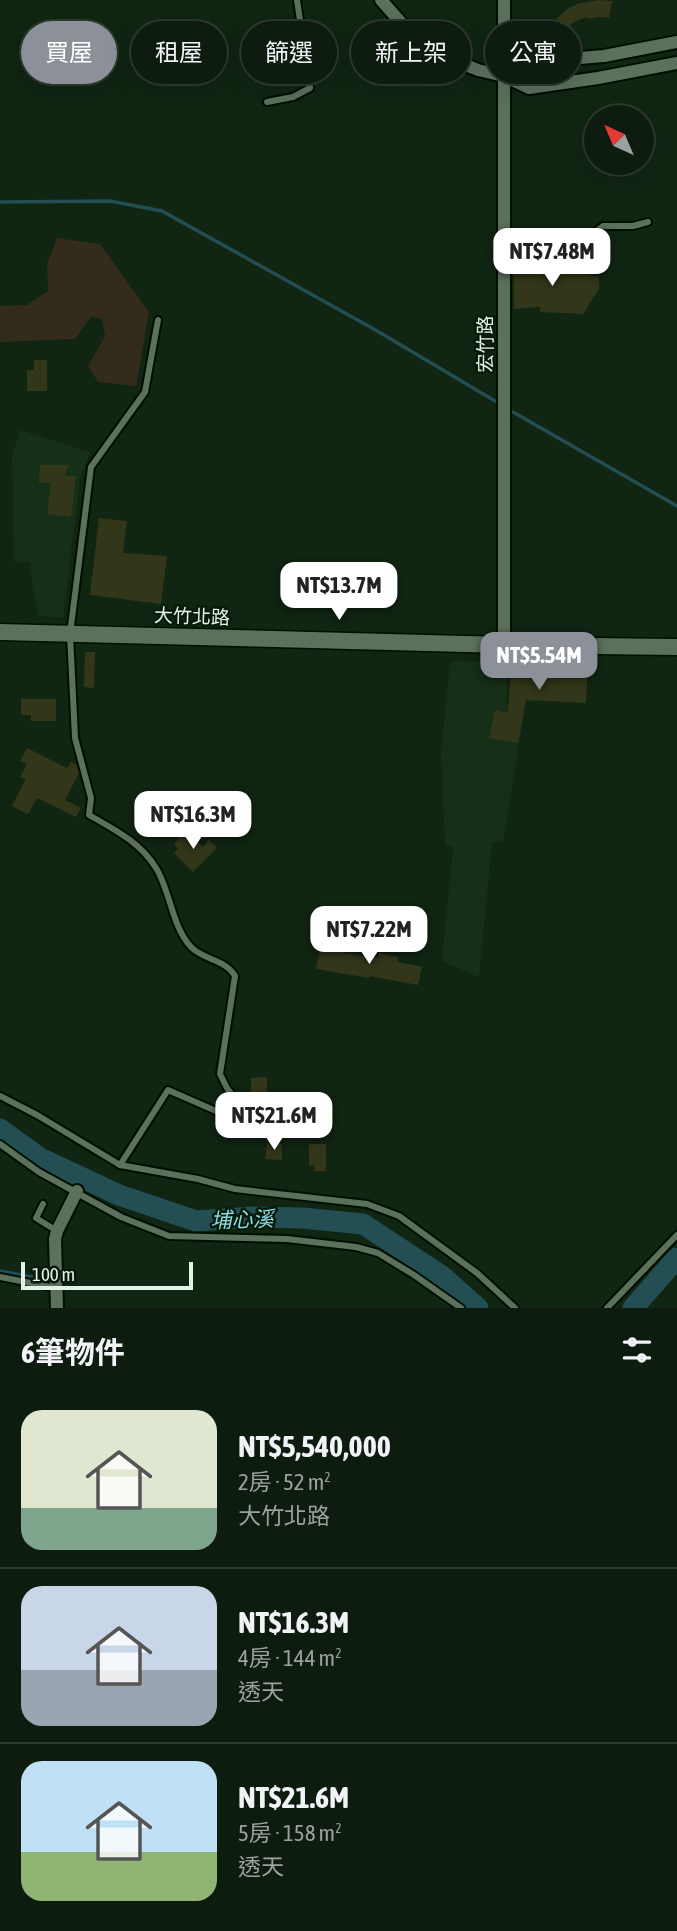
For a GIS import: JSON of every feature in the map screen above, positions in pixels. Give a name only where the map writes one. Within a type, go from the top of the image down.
[{"type":"street","points":[[381,0],[404,26],[434,52],[485,72]]},
{"type":"street","name":"宏竹路","points":[[504,0],[504,21]]},
{"type":"street","points":[[581,58],[677,42]]},
{"type":"street","points":[[581,80],[677,63]]},
{"type":"street","name":"宏竹路","points":[[504,84],[504,645]]},
{"type":"street","points":[[521,84],[529,88],[557,84]]},
{"type":"street","name":"大竹北路","points":[[0,632],[677,647]]},
{"type":"street","points":[[57,1308],[57,1231],[77,1191]]},
{"type":"lane","points":[[267,102],[293,97],[310,88],[297,0]]},
{"type":"lane","points":[[505,243],[569,259],[578,246],[603,226],[633,226],[648,222]]},
{"type":"lane","points":[[158,320],[145,392],[91,467],[70,634],[75,738],[91,798],[89,815],[135,841],[157,869],[177,922],[191,947],[230,967],[235,975],[220,1074],[258,1130]]},
{"type":"lane","points":[[120,1165],[168,1090],[232,1118],[239,1103]]},
{"type":"lane","points":[[0,1096],[120,1165],[198,1179],[235,1189],[368,1204],[399,1216],[477,1273],[514,1308]]},
{"type":"lane","points":[[0,1144],[39,1172],[121,1217],[169,1236],[287,1239],[356,1247],[377,1253],[461,1308]]},
{"type":"lane","points":[[43,1204],[36,1218],[57,1231]]},
{"type":"lane","points":[[607,1308],[677,1235]]},
{"type":"lane","points":[[0,1277],[56,1288]]},
{"type":"shaded area","points":[[57,238],[100,244],[149,312],[136,386],[98,382],[88,366],[105,336],[102,319],[91,317],[75,339],[0,342],[0,306],[27,305],[48,291],[47,264]]},
{"type":"shaded area","points":[[20,430],[90,452],[80,479],[63,618],[39,616],[30,562],[14,562],[12,457]]},
{"type":"shaded area","points":[[450,661],[508,662],[506,704],[525,706],[503,842],[492,842],[479,977],[442,961],[453,846],[445,846],[441,753]]},
{"type":"building","points":[[612,1],[609,18],[587,17],[577,21],[556,19],[579,3]]},
{"type":"building","points":[[513,258],[599,277],[599,289],[583,314],[540,312],[540,307],[514,309]]},
{"type":"building","points":[[34,360],[47,360],[47,391],[27,391],[27,370],[34,370]]},
{"type":"building","points":[[40,465],[69,465],[65,475],[76,476],[71,517],[47,514],[51,483],[39,483]]},
{"type":"building","points":[[99,518],[127,521],[123,553],[167,556],[161,604],[90,595]]},
{"type":"building","points":[[85,652],[95,652],[94,688],[84,687]]},
{"type":"building","points":[[528,659],[588,663],[586,703],[526,700],[518,743],[489,738],[495,710],[508,713],[511,664],[528,665]]},
{"type":"building","points":[[21,699],[56,699],[56,721],[31,721],[31,715],[21,715]]},
{"type":"building","points":[[27,748],[67,768],[71,762],[76,764],[79,773],[65,800],[81,808],[76,817],[37,798],[28,814],[12,806],[26,779],[20,777],[27,764],[20,761]]},
{"type":"building","points":[[186,831],[203,847],[209,840],[217,848],[193,872],[174,853],[178,849],[174,844]]},
{"type":"building","points":[[320,949],[378,958],[379,953],[398,957],[398,962],[422,967],[418,985],[316,969]]},
{"type":"building","points":[[267,1077],[267,1095],[251,1095],[251,1078]]},
{"type":"building","points":[[267,1143],[282,1144],[282,1160],[265,1159]]},
{"type":"building","points":[[309,1144],[326,1144],[326,1171],[314,1171],[314,1165],[309,1165]]},
{"type":"waterway","points":[[0,202],[110,201],[162,211],[379,332],[495,401]]},
{"type":"waterway","points":[[513,412],[677,506]]},
{"type":"waterway","name":"埔心溪","points":[[0,1129],[40,1158],[119,1195],[196,1221],[254,1217],[363,1224],[442,1276],[478,1308]]},
{"type":"waterway","name":"埔心溪","points":[[633,1308],[677,1258]]},
{"type":"waterway","points":[[0,1271],[48,1280]]}]
